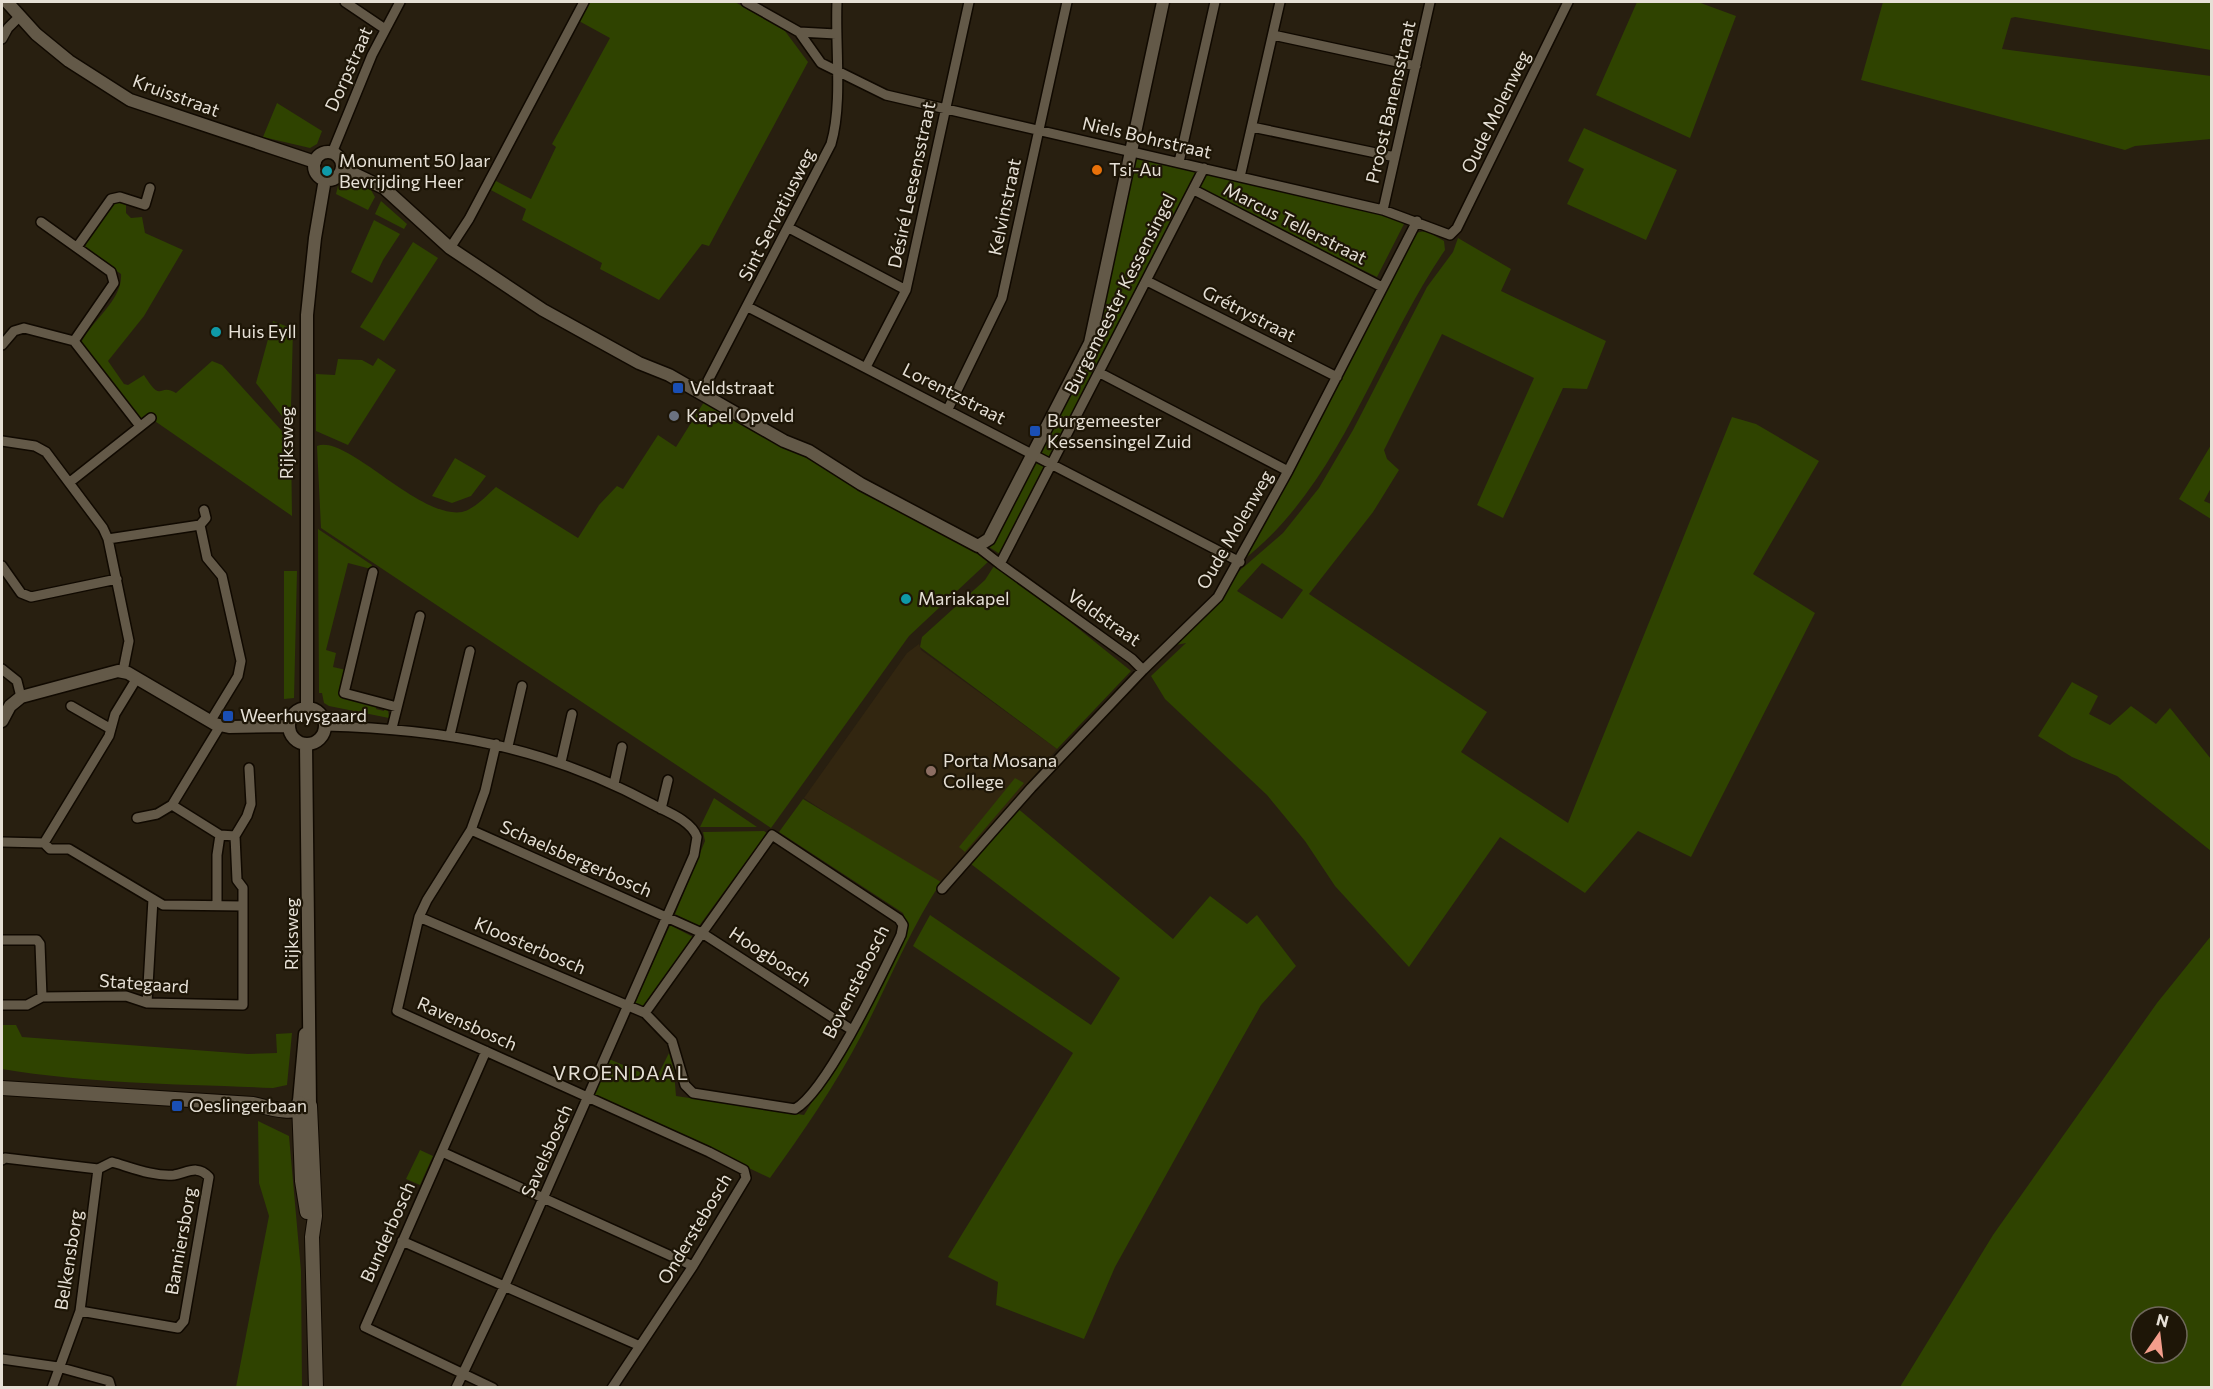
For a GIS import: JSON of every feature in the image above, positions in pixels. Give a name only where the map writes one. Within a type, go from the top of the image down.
[{"type":"main road","points":[[2,1088],[303,1106]]},
{"type":"main road","name":"Rijksweg","points":[[303,1106],[315,1216],[312,1238],[316,1388]]},
{"type":"street","points":[[345,2],[385,29]]},
{"type":"street","name":"Dorpstraat","points":[[332,153],[360,81],[400,2]]},
{"type":"street","points":[[450,248],[469,219],[584,2]]},
{"type":"street","points":[[746,2],[799,32],[836,34]]},
{"type":"street","name":"Sint Servatiusweg","points":[[701,394],[831,144],[835,128],[837,2]]},
{"type":"street","name":"Désiré Leesensstraat","points":[[866,367],[906,290],[969,2]]},
{"type":"street","name":"Kelvinstraat","points":[[948,409],[1002,298],[1067,2]]},
{"type":"street","points":[[1179,162],[1215,2]]},
{"type":"street","points":[[1240,177],[1280,2]]},
{"type":"street","name":"Proost Banensstraat","points":[[1383,210],[1430,2]]},
{"type":"street","name":"Oude Molenweg","points":[[1450,235],[1457,228],[1568,2]]},
{"type":"street","name":"Burgemeester Kessensingel","points":[[980,545],[989,539],[1035,454],[1090,343],[1163,3]]},
{"type":"street","points":[[2,39],[13,10]]},
{"type":"street","name":"Kruisstraat","points":[[13,10],[69,61],[130,100],[315,162]]},
{"type":"street","name":"Niels Bohrstraat","points":[[799,32],[821,63],[886,95],[1383,210],[1450,235]]},
{"type":"street","points":[[1273,35],[1416,66]]},
{"type":"street","points":[[1252,127],[1395,157]]},
{"type":"street","points":[[332,153],[340,159],[342,168],[335,178],[325,179],[316,172],[315,162],[320,155],[332,153]]},
{"type":"street","name":"Veldstraat","points":[[342,168],[365,177],[391,194],[450,248],[543,310],[784,441],[809,451],[861,484],[971,544],[980,545],[982,550],[999,564],[1132,659],[1143,670]]},
{"type":"street","name":"Burgemeester Kessensingel","points":[[999,564],[1100,373],[1204,168]]},
{"type":"street","name":"Rijksweg","points":[[307,709],[307,315],[315,238],[325,179]]},
{"type":"street","points":[[77,247],[111,199],[120,197],[145,204],[150,188]]},
{"type":"street","name":"Marcus Tellerstraat","points":[[1194,190],[1382,287]]},
{"type":"street","name":"Oude Molenweg","points":[[942,889],[993,830],[1143,670],[1218,597],[1240,562],[1417,221]]},
{"type":"street","points":[[41,222],[111,272],[115,282],[74,341]]},
{"type":"street","points":[[789,228],[906,290]]},
{"type":"street","name":"Grétrystraat","points":[[1147,281],[1337,377]]},
{"type":"street","name":"Lorentzstraat","points":[[748,307],[1053,463],[1240,562]]},
{"type":"street","points":[[2,345],[14,331],[24,328],[74,341],[140,426]]},
{"type":"street","points":[[1100,373],[1288,471]]},
{"type":"street","points":[[70,482],[151,418]]},
{"type":"street","points":[[2,441],[35,446],[46,452],[103,528],[108,539],[129,641],[123,671]]},
{"type":"street","points":[[108,539],[200,525],[206,518],[204,510]]},
{"type":"street","points":[[137,818],[157,814],[172,805],[238,676],[241,661],[222,576],[207,558],[200,525]]},
{"type":"street","points":[[2,566],[21,593],[31,597],[117,579]]},
{"type":"street","points":[[373,572],[344,693],[398,707]]},
{"type":"street","points":[[392,728],[420,616]]},
{"type":"street","points":[[450,735],[470,651]]},
{"type":"street","points":[[2,669],[17,681],[21,697]]},
{"type":"street","points":[[2,721],[10,706],[21,697],[123,671],[215,724],[289,726]]},
{"type":"street","points":[[44,843],[111,729],[115,714],[136,678]]},
{"type":"street","points":[[508,746],[522,686]]},
{"type":"street","points":[[71,706],[111,729]]},
{"type":"street","points":[[307,709],[319,714],[325,726],[319,740],[306,744],[295,739],[289,726],[294,714],[307,709]]},
{"type":"street","points":[[561,762],[572,714]]},
{"type":"street","name":"Savelsbosch","points":[[325,726],[392,728],[450,735],[508,746],[561,762],[614,783],[661,808],[695,831],[698,843],[589,1096],[505,1285],[456,1388]]},
{"type":"street","name":"Rijksweg","points":[[303,1106],[309,1016],[306,744]]},
{"type":"street","name":"Ravensbosch","points":[[496,744],[485,791],[471,830],[427,900],[419,917],[397,1011],[589,1096]]},
{"type":"street","points":[[614,783],[622,747]]},
{"type":"street","points":[[2,842],[44,843],[50,849],[69,849],[163,905],[243,906],[243,888],[237,880],[235,836],[251,804],[249,768]]},
{"type":"street","points":[[661,808],[668,780]]},
{"type":"street","points":[[172,805],[220,835],[235,836]]},
{"type":"street","name":"Schaelsbergerbosch","points":[[471,830],[666,918]]},
{"type":"street","points":[[217,905],[217,855],[220,835]]},
{"type":"street","name":"Bovenstebosch","points":[[772,835],[900,920],[903,925],[901,935],[852,1030],[814,1091],[804,1104],[795,1109],[693,1093],[685,1085],[672,1041],[645,1013],[702,933],[772,835]]},
{"type":"street","points":[[147,1003],[153,899]]},
{"type":"street","name":"Stategaard","points":[[2,1005],[27,1005],[42,997],[126,996],[147,1003],[243,1005],[243,906]]},
{"type":"street","name":"Kloosterbosch","points":[[419,917],[645,1013]]},
{"type":"street","name":"Hoogbosch","points":[[666,918],[702,933],[852,1030]]},
{"type":"street","points":[[2,940],[37,940],[40,944],[42,997]]},
{"type":"street","name":"Bunderbosch","points":[[462,1373],[368,1330],[365,1323],[486,1052]]},
{"type":"street","name":"Onderstebosch","points":[[589,1096],[744,1170],[746,1178],[693,1266],[612,1388]]},
{"type":"street","points":[[442,1152],[693,1266]]},
{"type":"street","points":[[2,1160],[6,1158],[98,1169]]},
{"type":"street","name":"Banniersborg","points":[[80,1311],[178,1328],[184,1321],[209,1177],[205,1172],[191,1170],[175,1175],[153,1173],[111,1162],[98,1169]]},
{"type":"street","name":"Belkensborg","points":[[52,1388],[80,1311],[98,1169]]},
{"type":"street","points":[[402,1241],[640,1346]]},
{"type":"street","points":[[2,1359],[58,1367],[109,1381],[111,1388]]},
{"type":"street","points":[[462,1373],[493,1388]]},
{"type":"shaded area","name":"Porta Mosana College","points":[[919,644],[921,650],[1057,749],[940,887],[804,798],[907,653]]},
{"type":"green space","points":[[590,2],[735,2],[785,31],[808,62],[709,246],[702,244],[659,300],[600,269],[602,263],[522,220],[526,209],[489,189],[494,180],[531,199],[556,147],[552,144],[610,38],[579,21]]},
{"type":"green space","points":[[1637,2],[1698,2],[1736,16],[1690,138],[1596,95]]},
{"type":"green space","points":[[1883,2],[2211,2],[2211,50],[2015,17],[2011,18],[2002,49],[2211,76],[2211,139],[2135,146],[2125,150],[1861,80]]},
{"type":"green space","points":[[277,103],[322,131],[317,144],[310,148],[263,137]]},
{"type":"green space","points":[[1584,128],[1677,170],[1646,240],[1567,204],[1584,169],[1568,161]]},
{"type":"green space","points":[[1134,156],[1198,171],[1051,458],[1039,452],[1083,367]]},
{"type":"green space","points":[[1206,173],[1390,215],[1405,222],[1377,277],[1199,189]]},
{"type":"green space","points":[[347,182],[371,190],[375,197],[368,210],[336,194],[338,186]]},
{"type":"green space","points":[[118,200],[126,203],[126,213],[131,218],[142,217],[145,233],[183,250],[144,316],[108,361],[124,384],[128,385],[144,375],[154,389],[170,390],[176,393],[212,361],[222,365],[291,441],[292,516],[149,417],[141,420],[81,343],[112,301],[120,284],[121,274],[87,251],[85,244],[113,202]]},
{"type":"green space","points":[[381,201],[407,224],[404,229],[375,214]]},
{"type":"green space","points":[[374,220],[400,234],[383,260],[372,283],[351,272]]},
{"type":"green space","points":[[1426,231],[1444,241],[1445,250],[1398,330],[1355,414],[1307,493],[1277,529],[1243,560],[1414,233]]},
{"type":"green space","points":[[1458,238],[1511,269],[1501,291],[1606,341],[1587,389],[1563,388],[1503,518],[1477,505],[1534,378],[1442,334],[1384,450],[1387,459],[1399,470],[1373,512],[1309,594],[1487,712],[1461,752],[1568,823],[1732,417],[1756,424],[1819,461],[1753,574],[1815,613],[1691,857],[1638,831],[1585,893],[1500,837],[1409,967],[1335,886],[1305,841],[1267,795],[1165,699],[1151,676],[1186,643],[1176,645],[1225,595],[1238,572],[1283,533],[1319,488],[1353,430],[1427,287],[1453,252]],"holes":[[[1262,563],[1303,590],[1282,619],[1237,591]]]},
{"type":"green space","points":[[413,242],[438,258],[384,341],[360,327]]},
{"type":"green space","points":[[273,321],[293,329],[291,408],[282,416],[256,383]]},
{"type":"green space","points":[[378,358],[396,370],[348,445],[316,431],[316,374],[335,375],[338,359],[362,360],[373,366]]},
{"type":"green space","points":[[704,402],[932,526],[989,561],[909,636],[771,828],[321,528],[317,446],[330,446],[346,452],[405,491],[444,511],[462,512],[472,508],[496,487],[578,538],[599,505],[617,486],[623,489],[658,435],[676,447]]},
{"type":"green space","points":[[2211,445],[2211,488],[2204,501],[2211,504],[2211,519],[2179,499]]},
{"type":"green space","points":[[455,458],[486,476],[471,496],[452,503],[432,496]]},
{"type":"green space","points":[[1037,459],[1048,464],[1000,554],[989,547]]},
{"type":"green space","points":[[318,529],[372,565],[371,569],[348,563],[326,650],[336,653],[333,667],[346,670],[339,696],[377,706],[376,709],[384,711],[385,708],[388,709],[389,718],[329,706],[324,703],[322,693],[319,693]]},
{"type":"green space","points":[[994,566],[1064,617],[1131,671],[1057,749],[920,647],[922,637],[985,580]]},
{"type":"green space","points":[[284,571],[297,571],[294,698],[284,699]]},
{"type":"green space","points":[[2072,682],[2098,696],[2089,714],[2110,725],[2131,706],[2156,724],[2170,708],[2211,759],[2211,851],[2117,776],[2072,757],[2038,736]]},
{"type":"green space","points":[[1015,778],[1024,783],[965,852],[959,847]]},
{"type":"green space","points":[[714,798],[757,827],[700,827]]},
{"type":"green space","points":[[803,799],[941,882],[899,958],[851,1055],[770,1178],[593,1094],[609,1059],[656,1079],[669,1053],[674,1071],[676,1096],[804,1115],[862,1020],[907,925],[903,913],[779,832]]},
{"type":"green space","points":[[1016,807],[1173,939],[1210,896],[1247,924],[1257,915],[1296,966],[1261,1005],[1232,1056],[1115,1267],[1084,1339],[996,1305],[998,1282],[948,1257],[1073,1053],[913,946],[930,915],[1091,1025],[1120,978],[967,861]]},
{"type":"green space","points":[[764,831],[767,833],[699,926],[675,914],[705,841],[703,832]]},
{"type":"green space","points":[[670,925],[693,937],[642,1008],[635,1003]]},
{"type":"green space","points":[[2211,936],[2211,1387],[1900,1387],[1993,1235],[2157,1003]]},
{"type":"green space","points":[[2,1025],[16,1025],[22,1037],[248,1054],[277,1053],[276,1034],[292,1033],[287,1085],[273,1088],[137,1083],[69,1078],[2,1069]]},
{"type":"green space","points":[[258,1121],[289,1136],[301,1271],[302,1387],[236,1387],[269,1216],[259,1183]]},
{"type":"green space","points":[[420,1150],[433,1156],[420,1185],[406,1179]]},
{"type":"place","name":"Tsi-Au","points":[[1097,170]]},
{"type":"place","name":"Monument 50 Jaar Bevrijding Heer","points":[[327,171]]},
{"type":"place","name":"Huis Eyll","points":[[216,332]]},
{"type":"place","name":"Veldstraat","points":[[678,388]]},
{"type":"place","name":"Kapel Opveld","points":[[674,416]]},
{"type":"place","name":"Burgemeester Kessensingel Zuid","points":[[1035,431]]},
{"type":"place","name":"Mariakapel","points":[[906,599]]},
{"type":"place","name":"Weerhuysgaard","points":[[228,716]]},
{"type":"place","name":"Porta Mosana College","points":[[931,771]]},
{"type":"place","name":"Oeslingerbaan","points":[[177,1106]]},
{"type":"district","name":"VROENDAAL","points":[[621,1073]]}]
